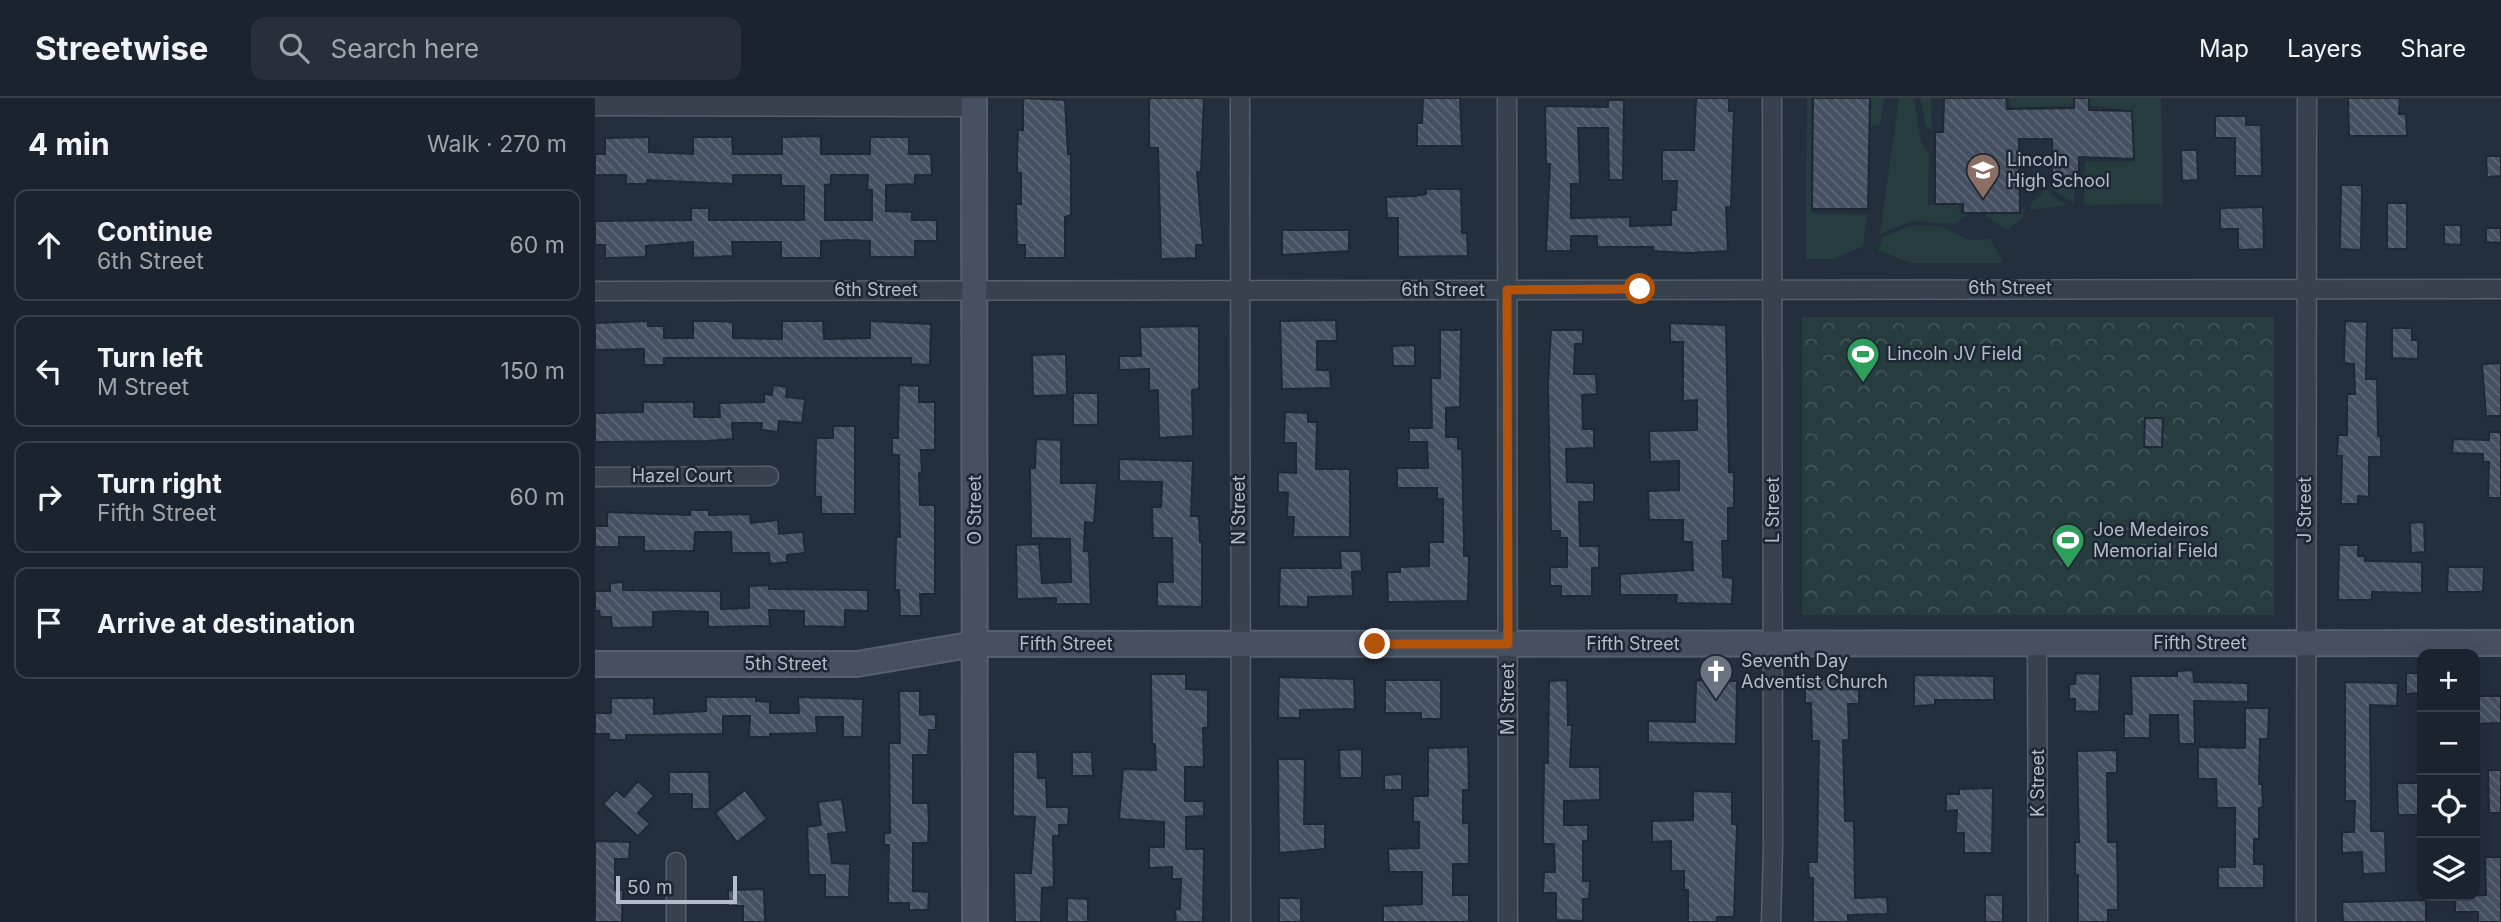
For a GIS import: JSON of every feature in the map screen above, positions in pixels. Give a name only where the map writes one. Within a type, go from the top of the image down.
[{"type":"street","name":"N Street","points":[[1240,98],[1241,922]]},
{"type":"street","name":"M Street","points":[[1507,98],[1508,922]]},
{"type":"street","name":"L Street","points":[[1771,922],[1772,98]]},
{"type":"street","name":"J Street","points":[[2305,922],[2307,98]]},
{"type":"street","points":[[595,106],[974,102]]},
{"type":"street","name":"O Street","points":[[974,102],[975,922]]},
{"type":"street","name":"6th Street","points":[[595,291],[2501,289]]},
{"type":"street","name":"Hazel Court","points":[[595,477],[769,476]]},
{"type":"street","name":"K Street","points":[[2037,643],[2038,922]]},
{"type":"street","name":"Fifth Street","points":[[975,644],[2501,643]]},
{"type":"street","name":"5th Street","points":[[595,664],[857,664],[975,644]]},
{"type":"street","points":[[676,862],[676,922]]},
{"type":"green space","points":[[1807,98],[1811,98],[1812,213],[1867,215],[1863,246],[1834,259],[1806,259]]},
{"type":"green space","points":[[1871,98],[1884,98],[1880,126],[1871,125]]},
{"type":"green space","points":[[1899,98],[1914,98],[1921,142],[1929,154],[1928,205],[1959,205],[1960,214],[1968,214],[1955,224],[1912,221],[1880,234]]},
{"type":"green space","points":[[1920,98],[1931,98],[1932,131],[1926,126]]},
{"type":"green space","points":[[2009,98],[2074,98],[2074,106],[2010,107]]},
{"type":"green space","points":[[2089,98],[2161,98],[2163,204],[2084,205],[2085,162],[2134,162],[2132,111],[2089,105]]},
{"type":"green space","points":[[2050,188],[2074,188],[2074,203]]},
{"type":"green space","points":[[2046,190],[2066,205],[2031,210],[2030,204]]},
{"type":"green space","points":[[2025,207],[2023,217],[2008,230],[1987,217],[1987,214],[2019,213],[2021,208]]},
{"type":"green space","points":[[1909,226],[1940,226],[1970,240],[1990,239],[2004,263],[1910,263],[1878,250],[1883,237]]},
{"type":"green space","points":[[1802,317],[2274,317],[2274,615],[1802,615]]},
{"type":"building","points":[[1023,98],[1065,100],[1068,154],[1071,154],[1071,215],[1065,217],[1065,258],[1025,258],[1025,245],[1017,245],[1016,204],[1021,204],[1021,173],[1017,173],[1017,153],[1018,130],[1023,130]]},
{"type":"building","points":[[1149,98],[1204,98],[1201,172],[1197,172],[1203,245],[1196,245],[1196,258],[1161,259],[1158,148],[1149,148]]},
{"type":"building","points":[[1423,98],[1460,98],[1462,146],[1417,146],[1417,123],[1422,123]]},
{"type":"building","points":[[1696,98],[1729,98],[1729,111],[1734,111],[1731,208],[1726,207],[1728,251],[1689,253],[1653,251],[1653,247],[1597,247],[1597,236],[1571,236],[1571,251],[1546,251],[1550,164],[1546,164],[1545,106],[1608,107],[1608,100],[1624,100],[1623,180],[1609,180],[1608,128],[1578,128],[1580,184],[1571,184],[1571,218],[1630,217],[1630,226],[1671,225],[1671,210],[1676,210],[1677,181],[1662,181],[1662,150],[1694,150]]},
{"type":"building","points":[[1813,98],[1870,98],[1868,209],[1812,209]]},
{"type":"building","points":[[1944,98],[2006,98],[2007,109],[2074,108],[2074,98],[2089,98],[2089,110],[2132,111],[2134,159],[2079,157],[2079,182],[2052,181],[2052,139],[2019,139],[2020,213],[1963,213],[1963,204],[1935,204],[1935,132],[1943,132]]},
{"type":"building","points":[[2348,98],[2400,98],[2399,114],[2406,114],[2407,136],[2349,136]]},
{"type":"building","points":[[2215,116],[2246,116],[2246,125],[2261,125],[2262,176],[2235,176],[2235,138],[2215,138]]},
{"type":"building","points":[[821,136],[821,154],[870,154],[870,137],[909,137],[909,154],[931,154],[932,175],[915,175],[915,184],[886,185],[886,211],[912,212],[912,220],[937,220],[937,241],[915,241],[915,257],[870,257],[870,241],[848,240],[821,241],[821,258],[781,258],[781,242],[732,242],[733,256],[693,258],[693,242],[646,246],[646,257],[605,258],[605,245],[595,245],[595,221],[691,220],[691,208],[709,208],[709,220],[804,220],[804,186],[781,186],[781,175],[733,175],[733,184],[647,180],[647,184],[626,184],[626,175],[595,175],[595,154],[605,154],[605,138],[649,137],[649,152],[693,154],[693,137],[732,137],[733,154],[782,154],[782,137]],"holes":[[[831,175],[868,175],[867,190],[872,190],[872,220],[825,220],[825,185],[831,184]]]},
{"type":"building","points":[[2181,150],[2197,150],[2198,180],[2182,181]]},
{"type":"building","points":[[2486,156],[2501,156],[2501,176],[2487,177]]},
{"type":"building","points":[[2341,185],[2362,185],[2361,250],[2340,249]]},
{"type":"building","points":[[1426,189],[1461,189],[1462,233],[1467,233],[1468,256],[1398,257],[1398,218],[1387,218],[1386,197],[1426,194]]},
{"type":"building","points":[[2387,203],[2407,203],[2407,249],[2387,249]]},
{"type":"building","points":[[2263,207],[2264,249],[2238,250],[2238,229],[2220,229],[2220,208]]},
{"type":"building","points":[[2444,225],[2461,225],[2461,245],[2444,244]]},
{"type":"building","points":[[2486,228],[2501,228],[2501,243],[2486,242]]},
{"type":"building","points":[[1282,230],[1349,230],[1349,251],[1282,255]]},
{"type":"building","points":[[1336,320],[1337,341],[1317,341],[1317,370],[1330,370],[1331,388],[1282,389],[1280,321]]},
{"type":"building","points":[[648,321],[648,326],[664,326],[664,338],[693,338],[693,321],[733,322],[733,338],[782,339],[782,321],[823,321],[824,339],[870,338],[870,321],[931,324],[930,365],[911,364],[911,358],[664,358],[664,365],[644,365],[644,349],[595,350],[595,323]]},
{"type":"building","points":[[2345,321],[2367,322],[2366,379],[2377,379],[2381,457],[2369,457],[2369,497],[2358,496],[2358,504],[2341,504],[2342,456],[2337,456],[2338,435],[2347,435],[2347,394],[2355,394],[2354,364],[2344,363]]},
{"type":"building","points":[[1670,323],[1726,325],[1729,472],[1734,472],[1734,508],[1728,508],[1728,541],[1722,541],[1723,577],[1733,578],[1732,604],[1676,603],[1677,595],[1620,595],[1620,574],[1693,570],[1692,542],[1683,542],[1683,520],[1649,520],[1648,491],[1679,490],[1679,461],[1650,462],[1649,431],[1697,430],[1697,400],[1683,401],[1683,342],[1670,342]]},
{"type":"building","points":[[1199,326],[1199,389],[1192,390],[1193,436],[1159,438],[1158,390],[1149,391],[1149,369],[1119,370],[1119,356],[1141,356],[1140,327]]},
{"type":"building","points":[[2392,328],[2412,328],[2412,340],[2418,340],[2418,359],[2392,358]]},
{"type":"building","points":[[1440,330],[1461,330],[1460,407],[1446,408],[1446,437],[1458,437],[1458,449],[1462,449],[1464,556],[1469,556],[1468,601],[1388,602],[1387,572],[1400,572],[1400,567],[1429,566],[1429,542],[1443,542],[1443,499],[1437,499],[1437,488],[1397,488],[1397,468],[1428,468],[1427,442],[1409,442],[1409,428],[1432,428],[1431,378],[1440,378]]},
{"type":"building","points":[[1551,330],[1583,330],[1583,344],[1575,344],[1574,374],[1596,374],[1597,394],[1582,395],[1583,429],[1594,429],[1594,448],[1566,449],[1567,482],[1594,483],[1594,502],[1579,502],[1580,546],[1599,546],[1599,568],[1592,568],[1592,596],[1561,596],[1561,586],[1550,586],[1550,567],[1567,567],[1567,538],[1560,538],[1560,531],[1551,531],[1548,384]]},
{"type":"building","points":[[1415,345],[1415,366],[1393,366],[1392,346]]},
{"type":"building","points":[[1066,354],[1067,395],[1033,396],[1032,355]]},
{"type":"building","points":[[2501,363],[2501,416],[2486,416],[2482,364]]},
{"type":"building","points":[[773,385],[787,387],[786,397],[805,399],[802,423],[779,421],[778,432],[761,430],[762,423],[732,423],[733,439],[595,442],[595,413],[643,412],[643,402],[694,402],[694,417],[720,417],[719,403],[764,402],[764,394],[772,395]]},
{"type":"building","points":[[899,385],[919,386],[919,402],[935,402],[935,450],[921,450],[922,473],[919,473],[920,505],[935,505],[935,594],[920,594],[921,616],[900,616],[899,590],[895,590],[896,537],[900,537],[899,455],[892,455],[892,438],[898,438]]},
{"type":"building","points":[[1073,393],[1098,393],[1098,425],[1073,425]]},
{"type":"building","points":[[1285,412],[1308,413],[1308,422],[1317,422],[1316,469],[1350,469],[1350,537],[1293,537],[1294,517],[1287,517],[1288,493],[1278,492],[1278,472],[1296,473],[1296,443],[1284,443]]},
{"type":"building","points":[[2145,418],[2163,418],[2162,447],[2144,447]]},
{"type":"building","points":[[833,426],[855,426],[855,514],[821,514],[821,497],[815,497],[816,438],[833,438]]},
{"type":"building","points":[[2489,432],[2501,432],[2501,498],[2488,498],[2489,462],[2483,462],[2483,454],[2452,453],[2453,439],[2489,440]]},
{"type":"building","points":[[1036,439],[1061,440],[1061,483],[1097,483],[1094,523],[1085,522],[1084,551],[1089,551],[1091,604],[1056,604],[1056,598],[1017,599],[1016,545],[1039,544],[1042,583],[1071,582],[1070,539],[1031,538],[1030,468],[1035,468]]},
{"type":"building","points":[[1119,459],[1193,461],[1191,516],[1199,516],[1202,542],[1202,607],[1157,606],[1157,582],[1173,582],[1172,538],[1153,538],[1152,507],[1161,507],[1162,482],[1119,481]]},
{"type":"building","points":[[690,510],[709,510],[709,515],[750,514],[751,523],[778,520],[779,534],[803,532],[805,553],[787,555],[787,562],[770,564],[769,553],[732,553],[731,532],[695,532],[694,551],[644,551],[644,537],[619,537],[619,547],[595,547],[595,526],[607,526],[607,512],[690,515]]},
{"type":"building","points":[[2424,522],[2425,552],[2411,553],[2410,523]]},
{"type":"building","points":[[2339,545],[2358,545],[2358,556],[2365,556],[2365,561],[2422,562],[2422,593],[2372,592],[2372,600],[2338,600]]},
{"type":"building","points":[[1340,551],[1361,551],[1362,571],[1352,572],[1353,596],[1308,597],[1308,607],[1279,606],[1280,568],[1341,568]]},
{"type":"building","points":[[2448,567],[2484,567],[2483,592],[2447,592]]},
{"type":"building","points":[[623,582],[623,590],[721,591],[721,609],[749,608],[749,586],[769,585],[769,589],[868,590],[868,611],[845,610],[845,627],[804,626],[804,611],[769,610],[770,626],[708,627],[708,612],[676,611],[653,612],[653,627],[612,628],[611,617],[600,617],[599,611],[595,611],[595,591],[610,591],[610,583]]},
{"type":"building","points":[[2193,670],[2194,682],[2248,683],[2248,702],[2194,701],[2195,744],[2179,744],[2178,715],[2150,715],[2150,738],[2124,738],[2124,714],[2132,714],[2131,676],[2177,676],[2177,671]]},
{"type":"building","points":[[2076,673],[2100,674],[2099,712],[2075,711],[2075,699],[2069,699],[2069,684],[2075,684]]},
{"type":"building","points":[[2406,673],[2417,673],[2417,693],[2406,694]]},
{"type":"building","points":[[1151,674],[1186,674],[1186,689],[1208,690],[1208,728],[1203,728],[1204,767],[1185,767],[1185,801],[1204,801],[1204,816],[1186,817],[1186,849],[1204,849],[1203,922],[1176,922],[1175,910],[1180,909],[1181,879],[1172,879],[1172,867],[1149,868],[1149,847],[1164,847],[1164,822],[1119,819],[1123,769],[1156,770],[1155,744],[1152,744]]},
{"type":"building","points":[[1914,675],[1994,676],[1994,700],[1935,700],[1935,705],[1914,706]]},
{"type":"building","points":[[1279,677],[1354,679],[1355,709],[1300,710],[1300,718],[1278,718]]},
{"type":"building","points":[[1859,678],[1859,704],[1848,704],[1849,740],[1843,740],[1845,821],[1854,821],[1855,898],[1887,897],[1888,914],[1848,915],[1848,922],[1813,922],[1813,878],[1809,878],[1808,862],[1817,862],[1819,741],[1812,741],[1811,703],[1805,703],[1805,679]]},
{"type":"building","points":[[1385,680],[1441,680],[1441,719],[1421,719],[1421,713],[1385,713]]},
{"type":"building","points":[[1567,680],[1568,725],[1572,725],[1570,767],[1600,767],[1600,800],[1564,801],[1564,825],[1588,825],[1588,841],[1583,841],[1583,881],[1590,881],[1589,899],[1583,899],[1583,921],[1556,920],[1556,893],[1543,893],[1544,872],[1555,872],[1554,844],[1543,844],[1549,681]]},
{"type":"building","name":"Seventh Day Adventist Church","points":[[1696,680],[1737,681],[1736,744],[1648,742],[1648,721],[1695,722]]},
{"type":"building","points":[[2345,682],[2398,683],[2397,706],[2370,705],[2371,831],[2385,831],[2386,873],[2363,874],[2362,852],[2342,853],[2342,832],[2354,832],[2355,801],[2345,801]]},
{"type":"building","points":[[899,691],[920,691],[920,715],[936,714],[936,730],[929,730],[928,755],[913,755],[913,803],[928,803],[929,823],[928,843],[913,843],[913,891],[929,892],[928,910],[909,910],[909,903],[888,903],[889,845],[884,845],[884,833],[890,833],[889,743],[900,743]]},
{"type":"building","points":[[2480,696],[2501,696],[2501,723],[2480,724]]},
{"type":"building","points":[[706,697],[756,697],[756,701],[770,702],[770,713],[799,713],[798,697],[863,699],[862,737],[843,737],[843,717],[816,717],[817,733],[770,734],[770,737],[749,737],[750,716],[723,716],[723,734],[626,735],[626,740],[608,740],[609,734],[595,734],[595,713],[611,713],[611,698],[654,698],[654,714],[706,711]]},
{"type":"building","points":[[2245,708],[2269,708],[2268,739],[2260,739],[2259,784],[2262,784],[2263,807],[2259,808],[2259,839],[2254,839],[2254,864],[2264,864],[2264,888],[2218,888],[2218,867],[2235,867],[2235,808],[2217,808],[2216,779],[2198,779],[2198,747],[2245,748]]},
{"type":"building","points":[[1468,747],[1469,790],[1463,790],[1463,823],[1469,823],[1469,864],[1453,864],[1453,895],[1469,895],[1469,922],[1383,922],[1383,906],[1422,904],[1422,872],[1389,872],[1388,849],[1419,848],[1419,822],[1413,822],[1413,796],[1428,796],[1428,748]]},
{"type":"building","points":[[1362,749],[1362,778],[1340,778],[1339,750]]},
{"type":"building","points":[[2117,750],[2117,773],[2107,773],[2108,842],[2117,842],[2118,910],[2108,910],[2108,922],[2078,922],[2078,875],[2075,875],[2075,842],[2079,842],[2077,751]]},
{"type":"building","points":[[1013,752],[1037,752],[1038,778],[1046,778],[1047,807],[1069,807],[1068,825],[1059,825],[1059,836],[1053,836],[1054,887],[1042,888],[1041,922],[1015,922],[1014,873],[1031,873],[1035,817],[1013,816]]},
{"type":"building","points":[[1072,752],[1092,752],[1093,776],[1072,776]]},
{"type":"building","points":[[1278,759],[1305,759],[1304,824],[1325,824],[1325,849],[1279,853]]},
{"type":"building","points":[[2488,770],[2501,770],[2501,813],[2489,813]]},
{"type":"building","points":[[669,772],[709,772],[710,809],[692,809],[692,794],[669,794]]},
{"type":"building","points":[[1402,774],[1402,790],[1384,790],[1384,775]]},
{"type":"building","points":[[638,781],[654,796],[638,813],[650,824],[638,836],[603,804],[616,790],[624,797]]},
{"type":"building","points":[[2397,783],[2417,783],[2417,815],[2398,815]]},
{"type":"building","points":[[1993,788],[1992,853],[1964,853],[1964,833],[1956,833],[1957,810],[1946,811],[1946,794],[1959,794],[1959,789]]},
{"type":"building","points":[[745,790],[767,819],[737,842],[715,813]]},
{"type":"building","points":[[1693,791],[1732,792],[1732,824],[1737,824],[1734,917],[1717,917],[1717,922],[1688,922],[1688,890],[1684,890],[1684,871],[1671,871],[1671,841],[1652,842],[1652,821],[1693,820]]},
{"type":"building","points":[[842,799],[847,832],[828,834],[832,863],[850,864],[849,897],[825,897],[825,875],[809,875],[807,827],[821,825],[818,802]]},
{"type":"building","points":[[595,841],[630,842],[629,859],[615,859],[615,890],[623,890],[622,922],[595,922]]},
{"type":"building","points":[[2485,857],[2501,857],[2501,922],[2478,922],[2478,912],[2455,912],[2455,901],[2480,901],[2480,895],[2486,895]]},
{"type":"building","points":[[764,889],[765,922],[743,922],[743,906],[728,906],[728,890]]},
{"type":"building","points":[[1985,895],[2003,895],[2003,922],[1985,922]]},
{"type":"building","points":[[1067,898],[1088,899],[1088,922],[1067,922]]},
{"type":"building","points":[[1279,898],[1301,898],[1301,922],[1279,922]]},
{"type":"building","points":[[2426,901],[2426,922],[2343,922],[2342,902]]},
{"type":"place","name":"Lincoln High School","points":[[1983,200]]},
{"type":"place","name":"Lincoln JV Field","points":[[1863,384]]},
{"type":"place","name":"Joe Medeiros Memorial Field","points":[[2068,570]]},
{"type":"place","name":"Seventh Day Adventist Church","points":[[1716,701]]},
{"type":"route","points":[[1375,644],[1508,644],[1507,290],[1640,289]]}]
